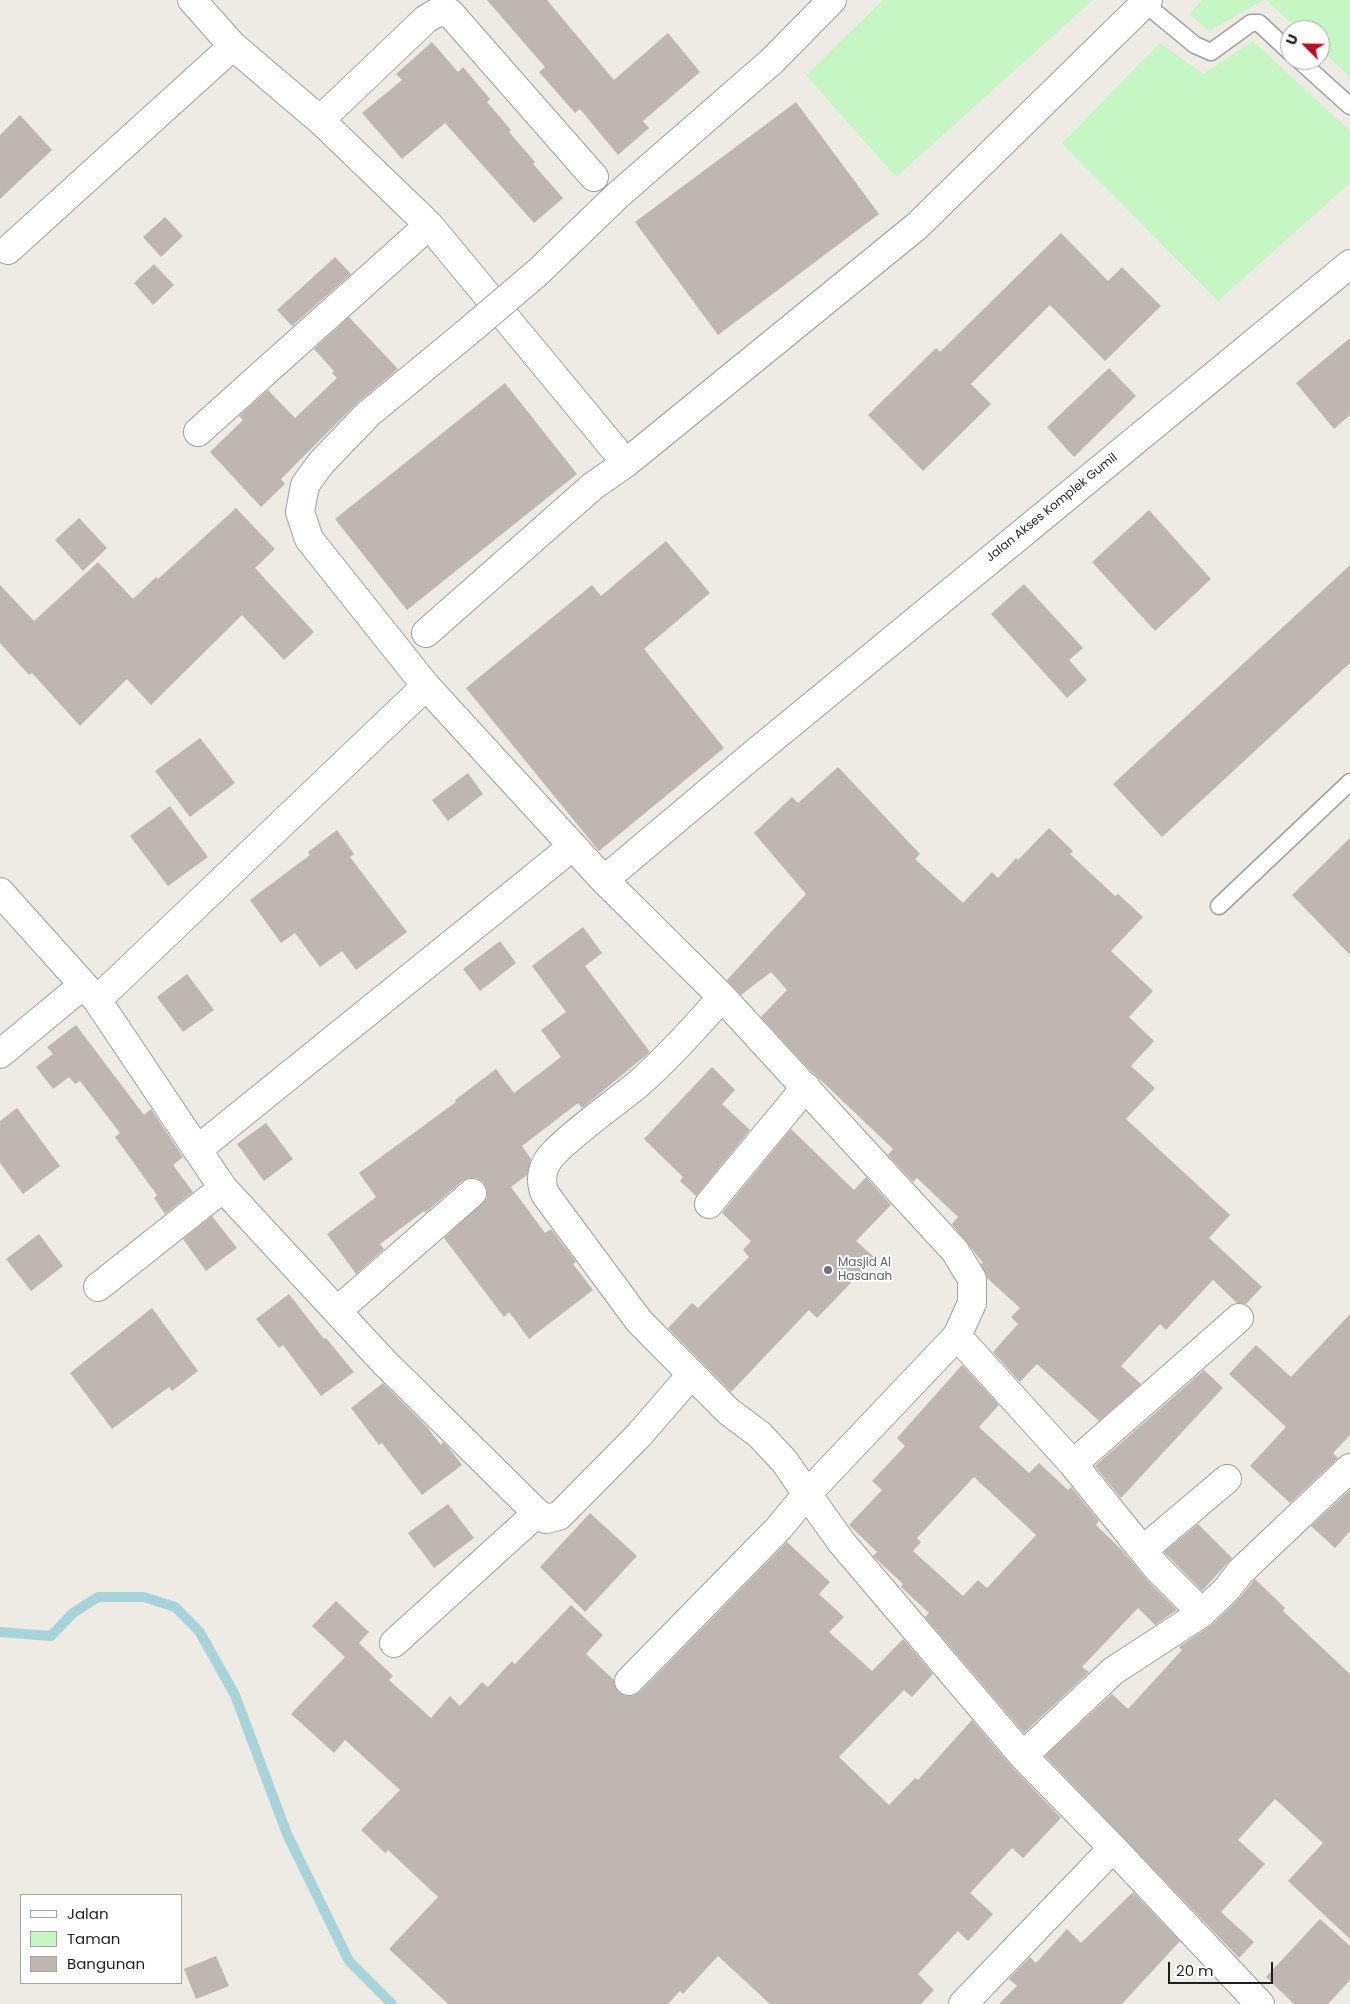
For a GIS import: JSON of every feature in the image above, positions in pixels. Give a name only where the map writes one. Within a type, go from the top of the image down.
[{"type":"street","points":[[192,0],[233,46],[320,120],[429,225],[626,463]]},
{"type":"street","points":[[629,1681],[778,1529],[807,1494],[957,1336],[972,1303],[972,1279],[959,1258],[806,1087],[722,997],[604,880],[426,686],[309,539],[300,512],[305,485],[321,463],[368,414],[537,273],[618,195],[772,61],[832,0]]},
{"type":"street","points":[[426,634],[593,486],[626,463],[917,226],[1146,2]]},
{"type":"street","points":[[320,120],[426,19],[438,12],[450,13],[594,177]]},
{"type":"street","points":[[8,250],[233,46]]},
{"type":"street","points":[[198,432],[429,225]]},
{"type":"street","name":"Jalan Akses Komplek Gumil","points":[[604,880],[755,753],[1350,264]]},
{"type":"street","points":[[0,1054],[90,993],[426,686]]},
{"type":"street","points":[[197,1150],[573,846]]},
{"type":"street","points":[[0,892],[90,993],[223,1188],[384,1362],[537,1513],[546,1519],[558,1516],[639,1435],[691,1376]]},
{"type":"street","points":[[722,997],[683,1041],[644,1077],[553,1154],[543,1171],[540,1182],[545,1194],[639,1321],[691,1376],[728,1411],[760,1435],[786,1462],[842,1543],[1023,1756],[1113,1848],[1260,2004]]},
{"type":"street","points":[[709,1204],[806,1087]]},
{"type":"street","points":[[98,1286],[223,1188]]},
{"type":"street","points":[[338,1311],[472,1193]]},
{"type":"street","points":[[1073,1464],[1239,1318]]},
{"type":"street","points":[[957,1336],[1073,1464],[1157,1568],[1202,1613]]},
{"type":"street","points":[[1023,1756],[1112,1671],[1202,1613],[1259,1554],[1350,1468]]},
{"type":"street","points":[[1143,1550],[1227,1480]]},
{"type":"street","points":[[394,1643],[537,1513]]},
{"type":"street","points":[[963,2004],[1113,1848]]},
{"type":"lane","points":[[1146,2],[1194,45],[1211,52],[1251,23],[1258,23],[1280,43]]},
{"type":"lane","points":[[1310,70],[1350,106]]},
{"type":"lane","points":[[1219,906],[1350,782]]},
{"type":"green space","points":[[883,0],[1093,0],[896,177],[806,75]]},
{"type":"green space","points":[[1202,0],[1264,0],[1209,31],[1189,14]]},
{"type":"green space","points":[[1266,0],[1350,0],[1350,77],[1330,58],[1330,20],[1288,20]]},
{"type":"green space","points":[[1253,41],[1280,66],[1280,70],[1284,70],[1350,131],[1350,183],[1218,301],[1062,143],[1160,43],[1203,74]]},
{"type":"building","points":[[487,0],[547,0],[614,80],[668,33],[700,72],[643,121],[649,128],[618,155],[580,109],[575,113],[539,72],[545,67]]},
{"type":"building","points":[[432,42],[458,72],[463,67],[490,99],[487,102],[511,130],[509,132],[535,162],[533,164],[563,198],[534,223],[445,123],[402,159],[362,113],[402,80],[396,74]]},
{"type":"building","points":[[796,102],[879,214],[718,335],[635,222]]},
{"type":"building","points":[[20,115],[52,150],[0,199],[0,135]]},
{"type":"building","points":[[165,217],[183,236],[161,257],[143,237]]},
{"type":"building","points":[[1061,233],[1108,281],[1122,267],[1161,306],[1105,361],[1050,305],[971,384],[991,404],[923,471],[868,415],[936,348],[940,352]]},
{"type":"building","points":[[335,257],[351,274],[292,326],[277,310]]},
{"type":"building","points":[[154,264],[174,285],[153,305],[134,283]]},
{"type":"building","points":[[349,317],[398,369],[357,403],[281,479],[285,484],[261,507],[210,452],[243,420],[239,416],[268,390],[295,418],[337,378],[332,373],[334,371],[314,349]]},
{"type":"building","points":[[1350,338],[1350,415],[1334,429],[1296,383]]},
{"type":"building","points":[[1109,368],[1136,396],[1074,457],[1047,427]]},
{"type":"building","points":[[505,383],[577,474],[407,610],[335,519]]},
{"type":"building","points":[[236,508],[275,549],[255,568],[314,632],[284,660],[242,615],[151,705],[127,679],[80,726],[32,673],[29,675],[0,643],[0,585],[34,621],[98,562],[133,599],[156,577],[158,579]]},
{"type":"building","points":[[1149,510],[1211,579],[1155,631],[1092,562]]},
{"type":"building","points":[[79,518],[107,548],[83,571],[55,540]]},
{"type":"building","points":[[666,541],[710,593],[644,649],[724,748],[599,851],[466,688],[592,585],[601,596]]},
{"type":"building","points":[[1350,565],[1350,663],[1162,837],[1113,784]]},
{"type":"building","points":[[1024,584],[1083,648],[1069,660],[1087,680],[1067,698],[991,614]]},
{"type":"building","points":[[200,738],[235,783],[190,817],[155,771]]},
{"type":"building","points":[[838,767],[920,854],[915,859],[963,903],[992,872],[998,878],[1016,858],[1018,860],[1049,828],[1073,851],[1070,854],[1115,896],[1118,894],[1143,917],[1111,951],[1153,991],[1129,1017],[1154,1041],[1131,1066],[1155,1088],[1126,1119],[1230,1215],[1209,1238],[1262,1287],[1246,1304],[1237,1303],[1213,1280],[1166,1330],[1160,1324],[1121,1366],[1141,1384],[1099,1421],[1037,1364],[1020,1382],[993,1352],[1018,1324],[1011,1317],[1020,1308],[987,1278],[981,1264],[983,1263],[952,1224],[958,1217],[917,1178],[913,1182],[888,1155],[893,1149],[808,1068],[761,1017],[787,990],[771,972],[741,995],[727,980],[806,894],[754,833],[792,797],[798,803]]},
{"type":"building","points":[[468,773],[483,794],[448,821],[432,800]]},
{"type":"building","points":[[170,806],[208,857],[168,886],[130,836]]},
{"type":"building","points":[[337,830],[354,854],[350,857],[407,932],[356,970],[342,951],[320,967],[295,933],[281,943],[250,900],[310,855],[308,852]]},
{"type":"building","points":[[1350,838],[1350,955],[1292,895]]},
{"type":"building","points":[[583,927],[602,953],[585,966],[650,1052],[582,1108],[578,1103],[522,1146],[531,1159],[527,1175],[511,1187],[545,1233],[551,1229],[576,1262],[573,1264],[593,1290],[529,1339],[509,1312],[504,1317],[444,1238],[487,1198],[487,1190],[483,1182],[477,1178],[469,1178],[462,1181],[425,1213],[424,1211],[380,1244],[384,1249],[356,1274],[327,1234],[376,1197],[359,1173],[456,1102],[455,1100],[496,1069],[514,1093],[561,1057],[541,1030],[566,1012],[532,966]]},
{"type":"building","points":[[500,941],[516,963],[480,991],[463,969]]},
{"type":"building","points":[[187,974],[214,1010],[183,1032],[157,997]]},
{"type":"building","points":[[76,1025],[144,1115],[151,1109],[183,1157],[173,1165],[193,1192],[165,1214],[154,1198],[157,1195],[115,1137],[120,1133],[80,1081],[75,1084],[69,1077],[53,1089],[36,1067],[53,1054],[47,1047]]},
{"type":"building","points":[[712,1067],[735,1090],[722,1104],[750,1130],[696,1196],[680,1181],[683,1177],[644,1139]]},
{"type":"building","points":[[17,1108],[60,1166],[23,1194],[0,1163],[0,1121]]},
{"type":"building","points":[[266,1123],[293,1159],[264,1181],[237,1144]]},
{"type":"building","points":[[791,1129],[854,1190],[866,1177],[891,1205],[856,1241],[875,1258],[817,1318],[809,1310],[731,1392],[668,1328],[692,1303],[698,1308],[749,1257],[743,1250],[751,1241],[722,1213]]},
{"type":"building","points":[[212,1216],[237,1248],[206,1271],[183,1239]]},
{"type":"building","points":[[39,1234],[63,1266],[31,1291],[6,1259]]},
{"type":"building","points":[[289,1294],[324,1339],[326,1338],[354,1372],[321,1396],[283,1345],[279,1348],[256,1319]]},
{"type":"building","points":[[152,1308],[198,1371],[172,1391],[169,1387],[112,1429],[70,1373]]},
{"type":"building","points":[[1350,1314],[1350,1435],[1333,1453],[1338,1458],[1290,1503],[1250,1466],[1286,1427],[1229,1374],[1256,1345],[1291,1377]]},
{"type":"building","points":[[962,1365],[999,1405],[979,1427],[1029,1473],[1039,1463],[1068,1490],[1071,1487],[1099,1521],[1096,1525],[1122,1550],[1146,1579],[1177,1610],[1155,1625],[1138,1608],[1082,1667],[1089,1672],[1024,1733],[925,1617],[929,1613],[901,1587],[903,1584],[873,1556],[877,1552],[849,1525],[882,1490],[872,1481],[905,1446],[897,1438]],"holes":[[[974,1477],[1036,1535],[987,1588],[978,1580],[963,1596],[913,1551],[921,1542],[917,1538]]]},
{"type":"building","points":[[1204,1370],[1223,1388],[1121,1498],[1095,1466]]},
{"type":"building","points":[[383,1383],[427,1427],[441,1445],[443,1442],[449,1448],[462,1465],[422,1495],[382,1443],[379,1445],[351,1408]]},
{"type":"building","points":[[1350,1490],[1350,1531],[1335,1548],[1311,1526]]},
{"type":"building","points":[[448,1504],[474,1538],[434,1568],[408,1533]]},
{"type":"building","points":[[590,1513],[637,1556],[585,1612],[540,1567]]},
{"type":"building","points":[[1198,1524],[1232,1558],[1202,1591],[1164,1552]]},
{"type":"building","points":[[787,1542],[830,1582],[819,1594],[844,1617],[829,1632],[872,1671],[903,1639],[933,1674],[912,1697],[904,1690],[839,1757],[889,1805],[915,1778],[918,1780],[972,1720],[1012,1767],[1061,1818],[1023,1858],[1012,1848],[970,1893],[993,1914],[968,1941],[958,1931],[918,1974],[934,1990],[921,2004],[770,2004],[718,1956],[683,1994],[680,1991],[668,2004],[448,2004],[389,1949],[438,1897],[388,1850],[385,1853],[361,1830],[400,1790],[345,1740],[334,1753],[291,1714],[345,1657],[312,1626],[336,1601],[369,1632],[359,1643],[393,1676],[389,1680],[431,1718],[450,1696],[460,1706],[482,1682],[488,1687],[512,1661],[515,1664],[571,1605],[603,1635],[586,1654],[614,1680],[618,1692],[625,1696],[633,1696],[640,1692]]},
{"type":"building","points":[[1255,1579],[1285,1608],[1283,1611],[1350,1674],[1350,1939],[1288,1881],[1323,1843],[1275,1799],[1238,1840],[1265,1864],[1221,1912],[1254,1942],[1239,1958],[1045,1756],[1112,1694],[1128,1709],[1182,1650],[1179,1647],[1213,1624],[1238,1600]]},
{"type":"building","points":[[1133,1892],[1180,1941],[1122,2004],[999,2004],[1017,1986],[1009,1979],[1030,1957],[1036,1963],[1067,1929],[1081,1943]]},
{"type":"building","points":[[1320,1919],[1350,1946],[1350,1980],[1328,2004],[1294,2004],[1266,1977]]},
{"type":"building","points":[[216,1956],[229,1986],[196,1999],[184,1969]]},
{"type":"waterway","points":[[0,1632],[51,1636],[73,1613],[98,1597],[144,1597],[175,1607],[199,1631],[235,1695],[287,1834],[349,1961],[392,2004]]},
{"type":"place","name":"Masjid Al Hasanah","points":[[828,1270]]}]
